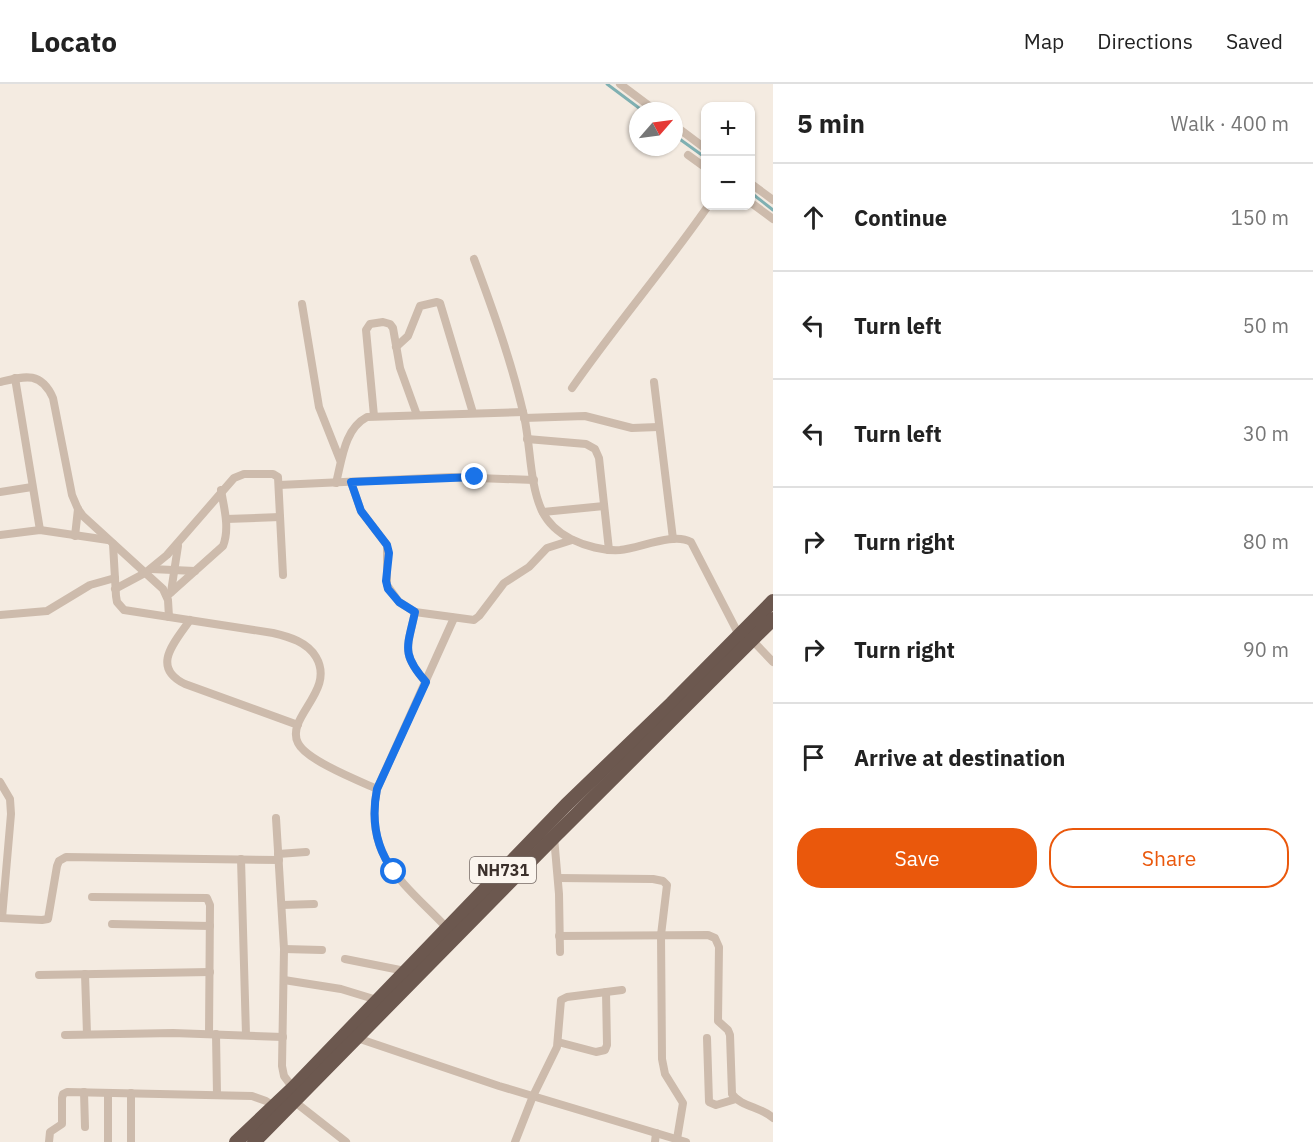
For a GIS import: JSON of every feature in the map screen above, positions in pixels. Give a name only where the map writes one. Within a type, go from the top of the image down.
[{"type":"highway","name":"NH731","points":[[236,1142],[278,1110],[295,1102],[746,638],[773,601]]},
{"type":"highway","name":"NH731","points":[[254,1142],[293,1088],[566,805],[672,703],[746,638],[773,619]]},
{"type":"street","points":[[620,84],[644,102]]},
{"type":"street","points":[[683,132],[701,146]]},
{"type":"street","points":[[688,155],[701,165]]},
{"type":"street","points":[[755,187],[773,200]]},
{"type":"street","points":[[755,206],[773,219]]},
{"type":"street","points":[[572,388],[607,337],[678,249],[705,210]]},
{"type":"street","points":[[474,259],[493,310],[524,415],[534,480],[543,512],[558,531],[572,540],[609,550],[629,549],[674,539],[686,539],[695,547],[746,638],[773,662]]},
{"type":"street","points":[[396,347],[408,336],[420,306],[440,303],[473,413]]},
{"type":"street","points":[[302,304],[320,407],[341,462]]},
{"type":"street","points":[[374,416],[367,328],[376,322],[390,324],[393,328],[400,368],[417,415]]},
{"type":"street","points":[[0,382],[15,378],[36,378],[48,388],[53,398],[72,495],[78,510],[110,542],[148,571],[169,594]]},
{"type":"street","points":[[15,378],[40,530]]},
{"type":"street","points":[[654,382],[674,539]]},
{"type":"street","points":[[336,483],[351,431],[363,419],[374,416],[473,413],[585,416],[632,428],[658,427]]},
{"type":"street","points":[[526,439],[586,444],[595,448],[599,458],[609,550]]},
{"type":"street","points":[[115,589],[148,571],[179,542],[229,481],[244,474],[275,474],[278,477],[284,575]]},
{"type":"street","points":[[279,485],[451,477],[534,480]]},
{"type":"street","points":[[351,482],[361,511],[387,545],[389,553],[386,581],[388,589],[399,602],[415,612],[468,620],[477,618],[504,583],[529,567],[547,548],[572,540]]},
{"type":"street","points":[[0,492],[33,488]]},
{"type":"street","points":[[169,594],[223,546],[226,519],[221,490]]},
{"type":"street","points":[[543,512],[604,506]]},
{"type":"street","points":[[75,536],[78,510]]},
{"type":"street","points":[[226,519],[280,517]]},
{"type":"street","points":[[0,535],[40,530],[110,542]]},
{"type":"street","points":[[110,542],[117,602],[124,610],[273,633],[307,646],[318,661],[321,680],[298,725],[297,742],[309,756],[377,789]]},
{"type":"street","points":[[169,617],[169,594],[179,542]]},
{"type":"street","points":[[148,571],[195,571]]},
{"type":"street","points":[[0,615],[46,612],[90,585],[115,578]]},
{"type":"street","points":[[415,612],[408,645],[408,657],[413,668],[426,682]]},
{"type":"street","points":[[447,928],[386,862],[376,835],[374,811],[377,789],[454,618]]},
{"type":"street","points":[[190,621],[167,658],[167,668],[173,677],[185,684],[298,725]]},
{"type":"street","points":[[0,782],[10,799],[11,814],[1,918],[42,920],[48,918],[57,866],[59,861],[66,857],[241,859],[278,857],[306,852]]},
{"type":"street","points":[[276,818],[284,949],[283,1072],[293,1088]]},
{"type":"street","points":[[554,837],[558,878],[560,952]]},
{"type":"street","points":[[241,859],[246,1035]]},
{"type":"street","points":[[357,1038],[656,1137],[682,1141],[683,1104],[665,1074],[662,1059],[661,935],[667,888],[663,881],[653,879],[558,878]]},
{"type":"street","points":[[92,897],[206,898],[209,902],[210,972],[217,1095]]},
{"type":"street","points":[[282,905],[314,904]]},
{"type":"street","points":[[112,924],[210,926]]},
{"type":"street","points":[[559,936],[708,935],[718,941],[718,1021],[729,1033],[732,1092],[736,1099],[773,1118]]},
{"type":"street","points":[[284,949],[322,950]]},
{"type":"street","points":[[345,959],[405,971]]},
{"type":"street","points":[[39,975],[210,972]]},
{"type":"street","points":[[85,974],[87,1034]]},
{"type":"street","points":[[284,980],[341,988],[377,1000]]},
{"type":"street","points":[[515,1142],[532,1096],[558,1041],[561,1000],[567,997],[622,990]]},
{"type":"street","points":[[558,1041],[596,1052],[605,1050],[607,1045],[606,992]]},
{"type":"street","points":[[65,1035],[213,1034],[283,1037]]},
{"type":"street","points":[[707,1038],[709,1102],[716,1105],[736,1099]]},
{"type":"street","points":[[49,1142],[50,1132],[62,1124],[63,1094],[84,1092],[258,1098],[278,1110]]},
{"type":"street","points":[[84,1092],[85,1127]]},
{"type":"street","points":[[108,1093],[108,1142]]},
{"type":"street","points":[[130,1093],[131,1142]]},
{"type":"street","points":[[295,1102],[346,1142]]},
{"type":"waterway","points":[[607,84],[631,102]]},
{"type":"waterway","points":[[683,141],[703,156]]},
{"type":"waterway","points":[[755,196],[773,210]]},
{"type":"route","points":[[394,872],[380,850],[376,835],[374,804],[377,789],[426,682],[413,668],[408,657],[408,645],[415,612],[406,608],[388,589],[386,581],[389,553],[387,545],[361,511],[351,482],[475,477]]}]
